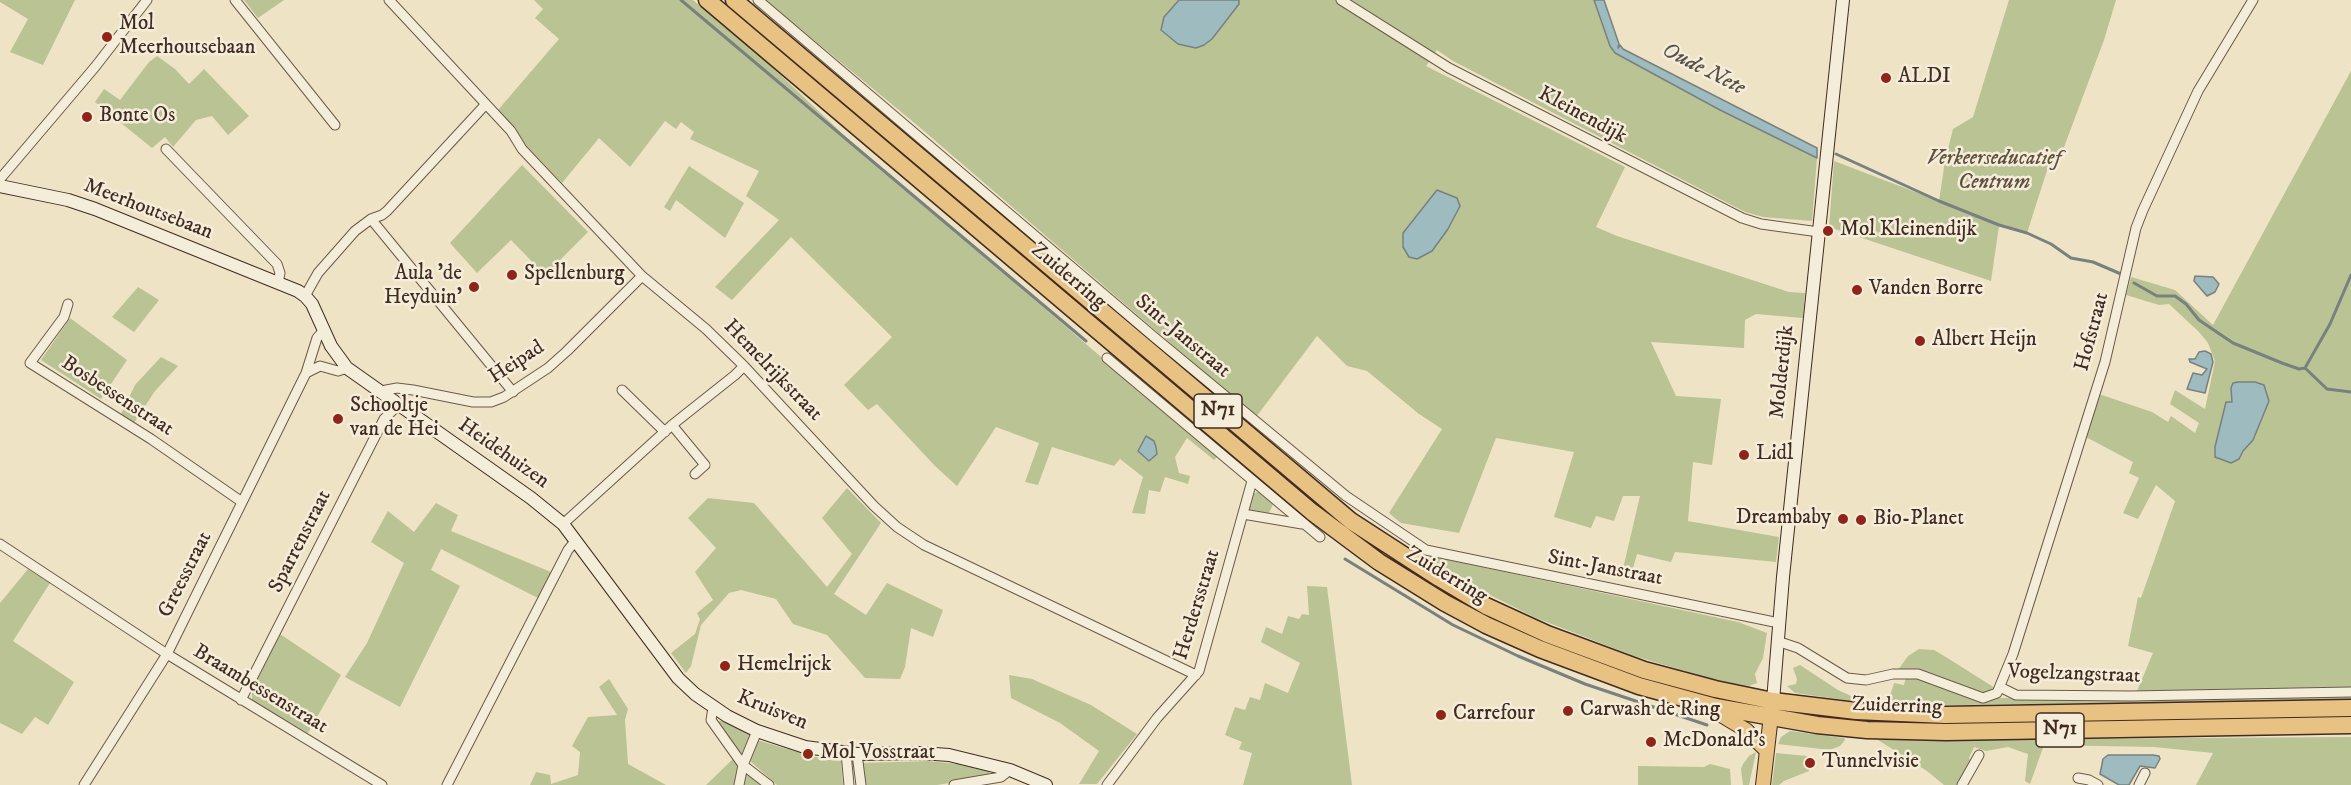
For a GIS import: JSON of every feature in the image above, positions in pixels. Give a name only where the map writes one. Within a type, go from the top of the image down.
[{"type":"highway","name":"Zuiderring","points":[[707,0],[1312,512],[1378,562],[1476,620],[1540,649],[1639,686],[1716,707],[1771,718],[1867,730],[1946,732],[2351,725]]},
{"type":"highway","name":"Zuiderring","points":[[734,0],[1314,491],[1390,549],[1486,606],[1594,653],[1677,679],[1773,701],[1856,711],[1945,715],[2351,708]]},
{"type":"main road","name":"Molderdijk","points":[[1763,785],[1773,701]]},
{"type":"main road","points":[[1716,707],[1721,715],[1746,730],[1767,751]]},
{"type":"street","points":[[0,178],[95,67],[147,0]]},
{"type":"street","points":[[235,0],[336,125]]},
{"type":"street","name":"Hemelrijkstraat","points":[[390,0],[511,131],[522,149],[642,276],[706,329],[744,366],[874,506],[897,527],[924,545],[1196,675]]},
{"type":"street","name":"Sint-Janstraat","points":[[758,0],[1145,330],[1337,489],[1426,550],[1779,623]]},
{"type":"street","name":"Kleinendijk","points":[[1341,0],[1449,68],[1742,218],[1761,224],[1819,232]]},
{"type":"street","name":"Molderdijk","points":[[1773,701],[1777,641],[1844,0]]},
{"type":"street","name":"Hofstraat","points":[[2000,687],[2105,362],[2139,219],[2198,91],[2253,0]]},
{"type":"street","points":[[166,149],[277,264],[280,273],[278,283],[306,296],[325,264],[355,231],[387,211],[486,104]]},
{"type":"street","name":"Meerhoutsebaan","points":[[0,186],[68,200],[95,209],[278,283]]},
{"type":"street","points":[[371,219],[513,392]]},
{"type":"street","name":"Heipad","points":[[381,391],[404,389],[473,402],[490,402],[513,392],[548,368],[567,351],[642,276]]},
{"type":"street","name":"Heidehuizen","points":[[306,296],[334,351],[347,368],[531,498],[563,524],[678,678],[713,708]]},
{"type":"street","name":"Bosbessenstraat","points":[[68,304],[64,317],[30,363],[151,439],[242,502]]},
{"type":"street","name":"Greesstraat","points":[[84,785],[167,654],[306,373],[317,338],[324,330]]},
{"type":"street","points":[[1107,358],[1320,537]]},
{"type":"street","points":[[306,373],[320,366],[338,371],[347,368]]},
{"type":"street","points":[[563,524],[668,428],[744,366]]},
{"type":"street","points":[[622,390],[668,428],[705,465],[695,474]]},
{"type":"street","name":"Sparrenstraat","points":[[241,700],[384,419],[399,404]]},
{"type":"street","name":"Herdersstraat","points":[[1107,785],[1157,718],[1196,675],[1202,665],[1252,481]]},
{"type":"street","points":[[1243,514],[1302,524]]},
{"type":"street","points":[[447,785],[562,561],[576,540]]},
{"type":"street","name":"Braambessenstraat","points":[[0,544],[167,654],[382,785]]},
{"type":"street","name":"Vogelzangstraat","points":[[1777,641],[1798,648],[1847,678],[1866,680],[1893,674],[1918,674],[1983,698],[1997,693],[2000,687],[2016,695],[2131,696],[2351,692]]},
{"type":"street","name":"Kruisven","points":[[769,785],[743,765],[711,720],[713,708],[757,731],[806,747],[851,753],[949,755],[1010,770],[1046,785]]},
{"type":"street","points":[[739,785],[743,765],[757,731]]},
{"type":"street","points":[[849,785],[851,753]]},
{"type":"street","points":[[851,753],[861,785]]},
{"type":"street","points":[[1962,785],[1979,754]]},
{"type":"street","points":[[954,785],[1001,777],[1010,770]]},
{"type":"street","points":[[2139,785],[2145,773]]},
{"type":"street","points":[[2078,778],[2098,785]]},
{"type":"green space","points":[[0,0],[75,0],[43,65],[10,52],[28,19]]},
{"type":"green space","points":[[244,0],[284,0],[258,18]]},
{"type":"green space","points":[[534,0],[693,0],[758,54],[846,137],[1217,457],[1214,460],[1187,438],[1175,457],[1179,473],[1190,476],[1188,484],[1165,477],[1160,492],[1149,490],[1145,514],[1132,513],[1143,477],[1120,459],[1114,466],[1052,447],[1038,485],[1025,482],[1039,443],[996,427],[957,486],[877,404],[868,410],[844,385],[892,337],[791,237],[732,300],[715,287],[779,220],[746,196],[759,171],[690,139],[694,132],[681,122],[676,129],[665,121],[630,167],[599,138],[562,183],[521,140],[514,127],[498,110],[559,39],[535,18],[543,9]]},
{"type":"green space","points":[[765,0],[1179,0],[1164,17],[1212,39],[1239,4],[1239,0],[1594,0],[1610,46],[1615,53],[1720,110],[1817,158],[1812,221],[1763,217],[1745,212],[1453,61],[1437,50],[1426,66],[1625,167],[1596,227],[1617,236],[1789,292],[1805,293],[1803,318],[1756,314],[1745,320],[1744,348],[1651,342],[1676,396],[1721,399],[1712,465],[1693,462],[1688,521],[1779,537],[1776,562],[1675,552],[1671,562],[1637,554],[1631,575],[1622,573],[1640,496],[1623,496],[1614,521],[1596,516],[1591,528],[1554,517],[1574,452],[1496,438],[1459,533],[1401,523],[1389,513],[1442,429],[1419,414],[1367,371],[1347,366],[1317,336],[1256,417],[917,125]]},
{"type":"green space","name":"Verkeerseducatief Centrum","points":[[2009,0],[2116,0],[2104,40],[2060,158],[2051,158],[2027,233],[1999,226],[1991,281],[1829,227],[1834,161],[1939,201],[1953,129],[1973,117]]},
{"type":"green space","points":[[157,56],[175,69],[189,84],[204,69],[249,116],[228,135],[212,116],[196,120],[173,147],[165,137],[152,148],[95,102],[104,89],[120,100],[149,62]]},
{"type":"green space","points":[[2351,71],[2351,687],[2137,691],[2153,653],[2128,646],[2138,597],[2141,598],[2175,501],[2156,485],[2138,519],[2123,513],[2139,478],[2129,473],[2133,462],[2086,437],[2099,394],[2152,412],[2168,422],[2171,416],[2195,433],[2199,423],[2170,404],[2175,390],[2205,409],[2215,361],[2208,343],[2169,304],[2159,305],[2126,295],[2131,277],[2175,290],[2213,325]]},
{"type":"green space","points":[[522,165],[588,232],[545,275],[511,240],[477,273],[450,243]]},
{"type":"green space","points":[[689,166],[744,203],[725,238],[676,200],[670,211],[664,207]]},
{"type":"green space","points":[[138,287],[159,300],[134,332],[112,317]]},
{"type":"green space","points":[[70,318],[127,360],[101,399],[41,360]]},
{"type":"green space","points":[[161,357],[178,366],[155,391],[134,423],[121,414],[135,385]]},
{"type":"green space","points":[[847,488],[881,523],[834,594],[866,615],[887,583],[943,610],[933,637],[911,628],[905,667],[900,679],[865,678],[827,635],[793,624],[776,599],[741,590],[729,593],[701,625],[691,666],[686,673],[671,653],[695,634],[700,619],[697,613],[713,600],[695,572],[716,548],[688,518],[708,498],[754,503],[827,587],[852,554],[822,518]]},
{"type":"green space","points":[[1260,491],[1274,502],[1269,513],[1251,511],[1247,506],[1252,494]]},
{"type":"green space","points":[[436,503],[458,515],[451,531],[551,572],[538,598],[441,549],[431,570],[460,586],[400,707],[345,677],[367,643],[404,563],[371,542],[388,511],[414,532]]},
{"type":"green space","points":[[1430,556],[1738,622],[1767,633],[1763,658],[1755,674],[1757,683],[1749,686],[1722,682],[1634,656],[1536,618],[1426,563]]},
{"type":"green space","points":[[28,569],[50,583],[13,641],[74,682],[48,725],[35,717],[22,734],[0,723],[0,603]]},
{"type":"green space","points":[[1307,586],[1327,587],[1352,785],[1243,785],[1252,753],[1239,749],[1242,742],[1225,735],[1235,707],[1245,710],[1250,697],[1260,700],[1265,683],[1288,693],[1300,663],[1261,642],[1266,627],[1282,634],[1288,616],[1299,619],[1302,614],[1309,615]]},
{"type":"green space","points":[[280,634],[341,675],[308,733],[252,700],[252,690]]},
{"type":"green space","points":[[1919,649],[1934,650],[1995,688],[1980,694],[1933,675],[1898,670],[1908,656]]},
{"type":"green space","points":[[1800,665],[1838,690],[1866,703],[1795,693],[1787,686],[1796,684],[1797,679],[1793,668]]},
{"type":"green space","points":[[1009,675],[1032,679],[1091,705],[1137,734],[1097,784],[1079,784],[1099,751],[1060,723],[1011,698]]},
{"type":"green space","points":[[1906,677],[1920,678],[1984,701],[1995,698],[2351,695],[2351,700],[1884,706],[1894,683],[1904,685]]},
{"type":"green space","points":[[609,679],[628,709],[625,720],[628,764],[666,785],[530,785],[536,772],[550,775],[551,784],[578,775],[580,752],[572,746],[588,717],[617,715],[599,687]]},
{"type":"green space","points":[[724,720],[757,740],[815,757],[841,761],[843,785],[777,785],[741,753],[720,727],[719,721]]},
{"type":"green space","points":[[1790,731],[1844,738],[1845,740],[1840,746],[1830,750],[1778,744],[1781,737]]},
{"type":"green space","points":[[2351,737],[2351,785],[2196,785],[2213,753],[2154,747],[2044,745],[2030,784],[2025,781],[2028,754],[2008,747],[1986,751],[1974,747],[1969,758],[1971,763],[1959,785],[1944,785],[1927,771],[1878,740]]},
{"type":"green space","points":[[1756,752],[1749,785],[1743,785],[1741,769],[1749,756]]},
{"type":"green space","points":[[1776,753],[1807,756],[1809,771],[1779,785],[1772,785]]},
{"type":"green space","points":[[734,758],[762,785],[706,785]]},
{"type":"green space","points":[[928,761],[977,766],[990,771],[987,777],[937,785],[865,785],[863,763]]},
{"type":"green space","points":[[1710,764],[1730,769],[1731,785],[1638,785],[1638,766],[1704,767]]},
{"type":"water","points":[[1179,0],[1239,0],[1239,4],[1212,39],[1196,48],[1178,44],[1161,30],[1164,17]]},
{"type":"water","points":[[1594,0],[1604,0],[1619,44],[1618,48],[1620,45],[1623,49],[1817,148],[1817,158],[1720,110],[1615,53],[1610,46]]},
{"type":"water","points":[[1437,190],[1457,198],[1460,206],[1448,229],[1432,251],[1417,259],[1409,257],[1403,247],[1403,233]]},
{"type":"water","points":[[2195,276],[2213,277],[2219,284],[2215,292],[2207,296],[2194,281]]},
{"type":"water","points":[[2205,351],[2211,354],[2213,362],[2205,393],[2187,389],[2193,373],[2202,375],[2207,369],[2190,362],[2189,359],[2195,359],[2199,352]]},
{"type":"water","points":[[2255,382],[2264,385],[2269,401],[2253,440],[2239,459],[2231,463],[2215,457],[2215,447],[2226,402],[2232,402],[2231,388],[2233,383]]},
{"type":"water","points":[[1146,436],[1154,441],[1157,454],[1149,461],[1138,451]]},
{"type":"water","points":[[2108,755],[2153,755],[2159,756],[2160,759],[2155,768],[2140,766],[2129,785],[2119,785],[2100,774],[2103,759]]},
{"type":"waterway","points":[[681,0],[1086,341]]},
{"type":"waterway","name":"Oude Nete","points":[[1836,154],[1939,201],[1999,225],[2027,233],[2051,244],[2071,258],[2093,262],[2121,274]]},
{"type":"waterway","points":[[2305,368],[2330,324],[2351,275]]},
{"type":"waterway","name":"Oude Nete","points":[[2134,283],[2157,296],[2175,296],[2186,304],[2199,320],[2233,343],[2299,369],[2305,368]]},
{"type":"waterway","name":"Oude Nete","points":[[2305,368],[2327,389],[2351,392]]},
{"type":"waterway","points":[[1345,559],[1453,625],[1518,656],[1585,684],[1707,725]]},
{"type":"place","name":"Mol Meerhoutsebaan","points":[[107,37]]},
{"type":"place","name":"ALDI","points":[[1886,78]]},
{"type":"place","name":"Bonte Os","points":[[87,117]]},
{"type":"place","name":"Mol Kleinendijk","points":[[1828,231]]},
{"type":"place","name":"Spellenburg","points":[[512,275]]},
{"type":"place","name":"Aula 'de Heyduin'","points":[[474,287]]},
{"type":"place","name":"Vanden Borre","points":[[1857,290]]},
{"type":"place","name":"Albert Heijn","points":[[1920,341]]},
{"type":"place","name":"Schooltje van de Hei","points":[[338,419]]},
{"type":"place","name":"Lidl","points":[[1744,455]]},
{"type":"place","name":"Dreambaby","points":[[1843,519]]},
{"type":"place","name":"Bio-Planet","points":[[1861,520]]},
{"type":"place","name":"Hemelrijck","points":[[725,666]]},
{"type":"place","name":"Carwash de Ring","points":[[1568,711]]},
{"type":"place","name":"Carrefour","points":[[1441,715]]},
{"type":"place","name":"McDonald's","points":[[1651,742]]},
{"type":"place","name":"Mol Vosstraat","points":[[808,754]]},
{"type":"place","name":"Tunnelvisie","points":[[1810,763]]}]
